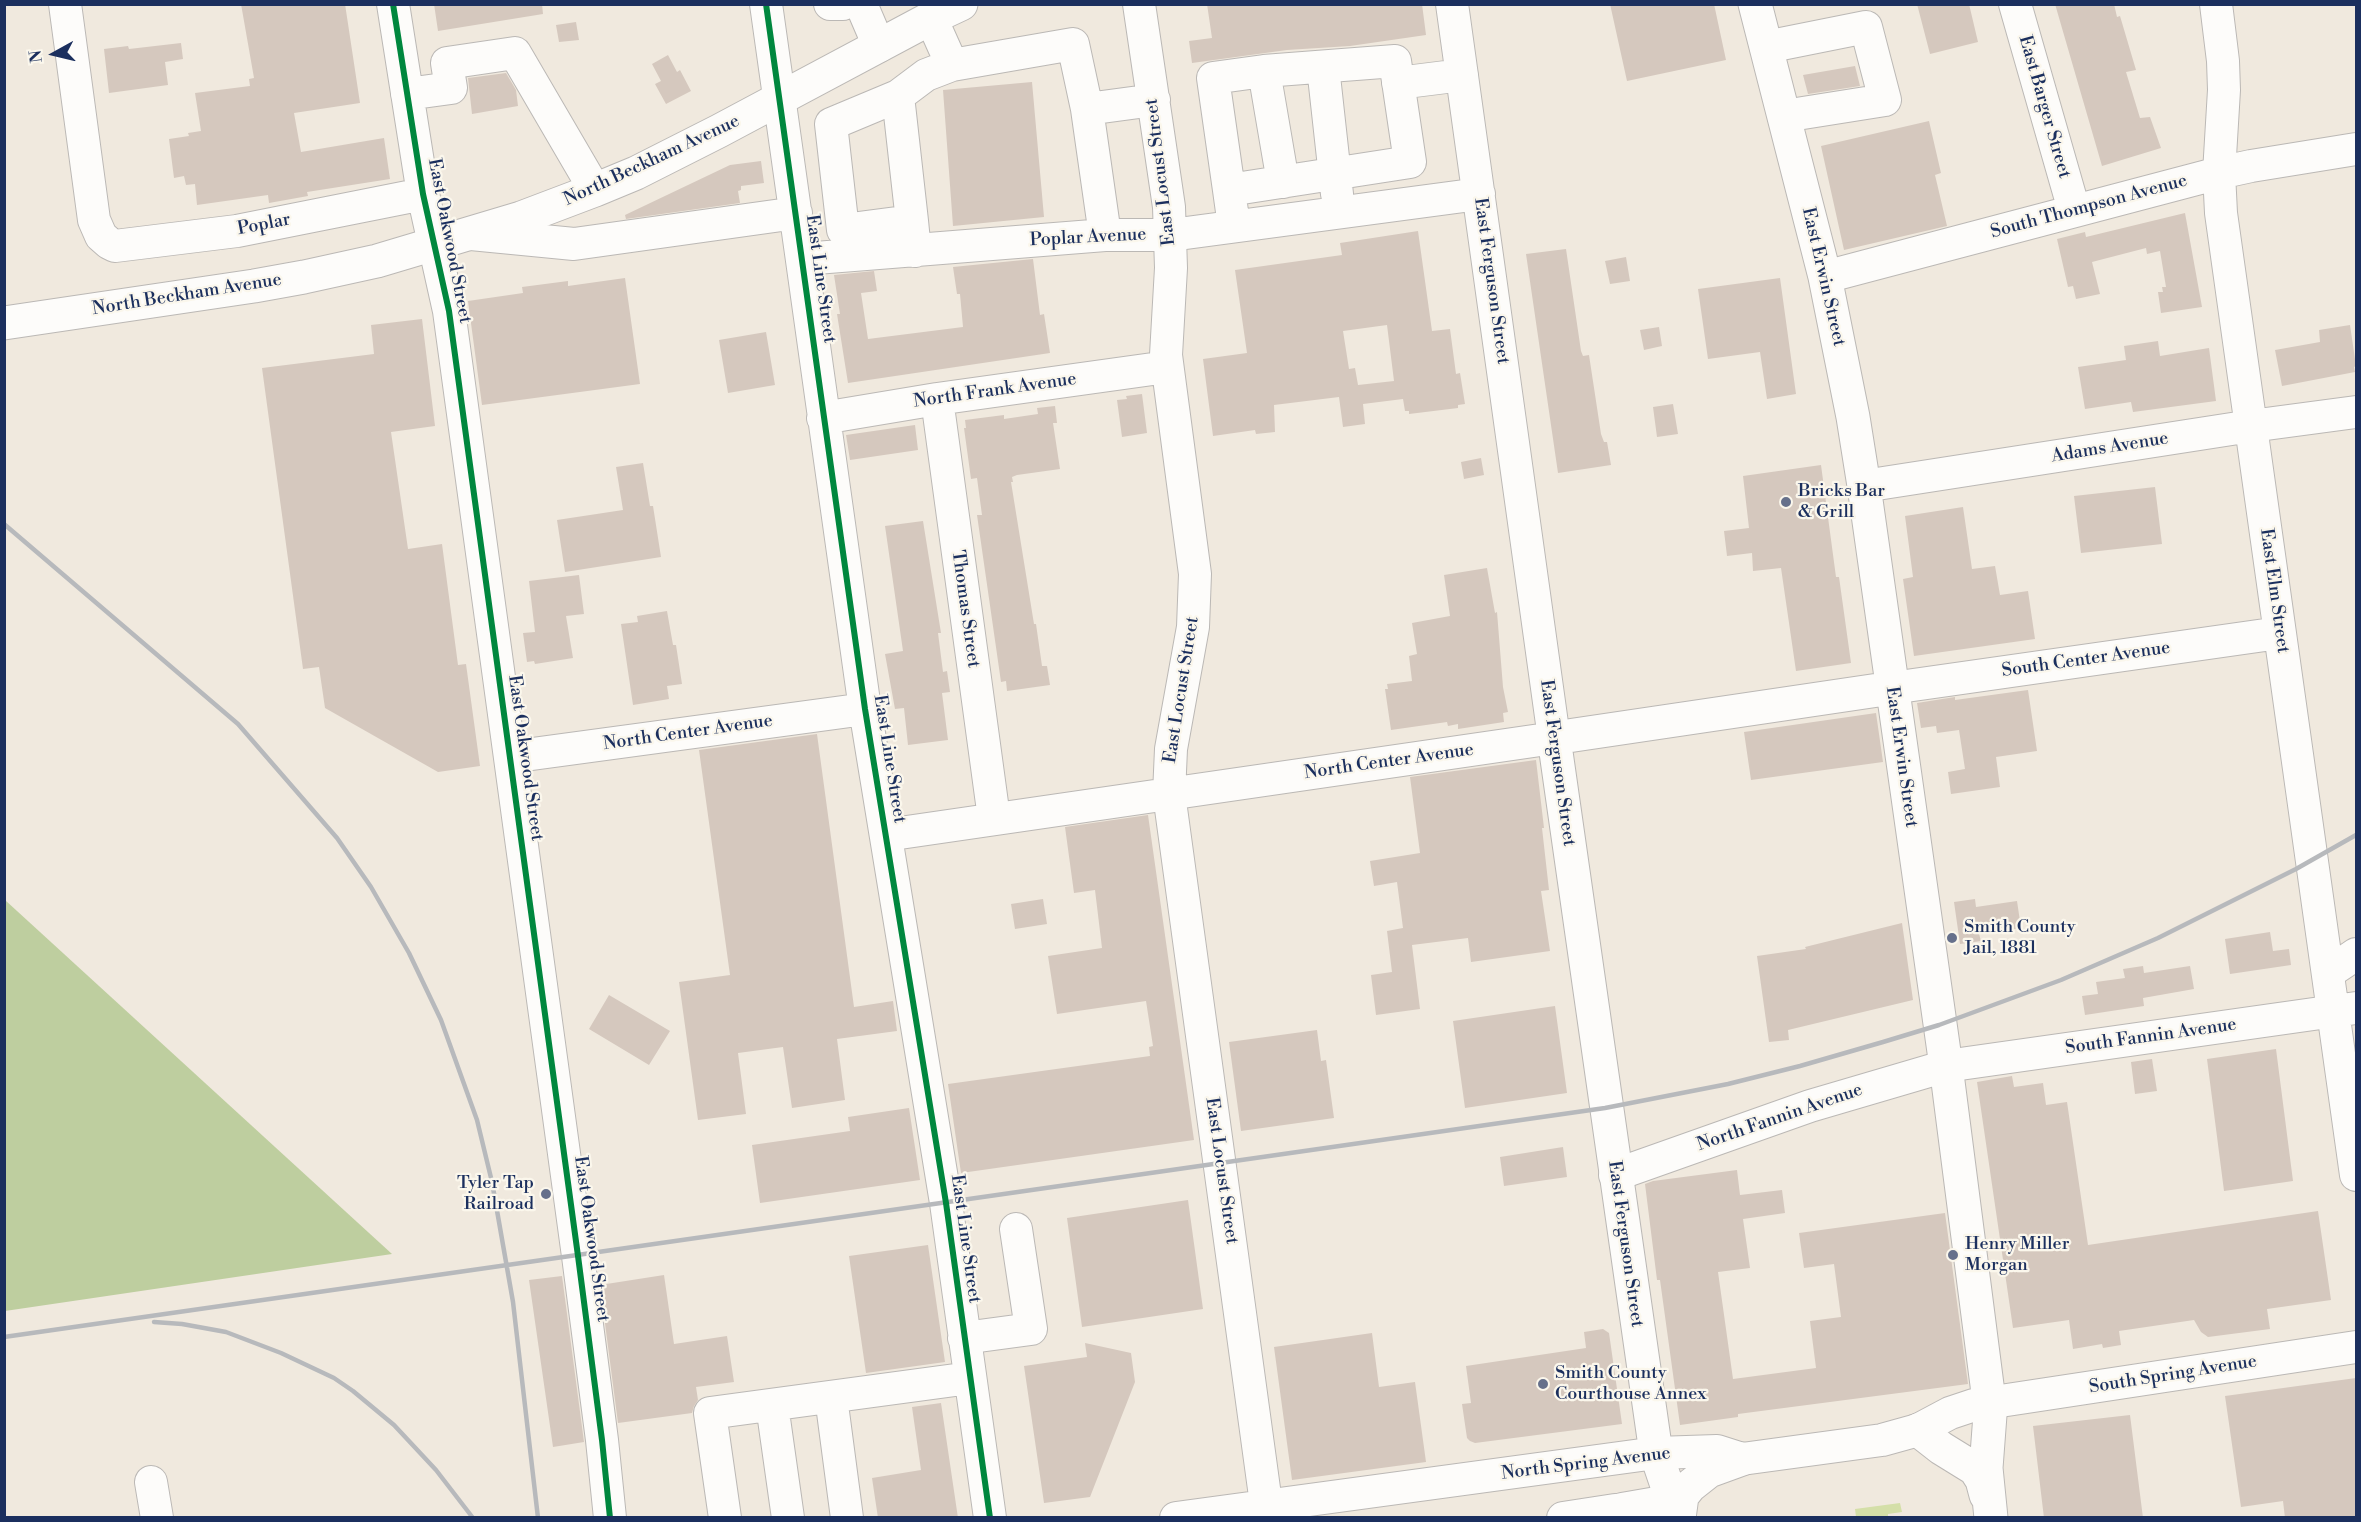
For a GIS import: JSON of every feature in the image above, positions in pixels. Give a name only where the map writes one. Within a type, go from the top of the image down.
[{"type":"main road","name":"North Beckham Avenue","points":[[4,323],[304,277],[377,261],[471,234],[596,190],[675,153],[961,4]]},
{"type":"main road","name":"East Erwin Street","points":[[1755,4],[1825,277],[1853,417],[1864,486],[1946,1066],[1989,1403],[1986,1448],[1990,1510]]},
{"type":"main road","name":"North Center Avenue","points":[[1554,738],[1892,688]]},
{"type":"main road","name":"East Ferguson Street","points":[[1554,738],[1656,1453],[1677,1512]]},
{"type":"main road","points":[[1918,1430],[1941,1448],[1975,1469],[1982,1480],[1990,1510]]},
{"type":"main road","points":[[1677,1512],[1682,1496],[1690,1486],[1709,1471],[1742,1459]]},
{"type":"street","name":"Poplar","points":[[65,4],[94,220],[105,240],[116,246],[237,231],[423,194]]},
{"type":"street","name":"East Oakwood Street","points":[[393,4],[423,194],[449,311],[580,1267],[610,1518]]},
{"type":"street","name":"East Line Street","points":[[766,4],[865,709],[944,1194],[990,1518]]},
{"type":"street","points":[[830,4],[843,4]]},
{"type":"street","points":[[861,4],[879,46]]},
{"type":"street","name":"East Locust Street","points":[[1138,4],[1167,189],[1171,235],[1165,345],[1196,593],[1193,627],[1171,749],[1169,794],[1268,1511]]},
{"type":"street","name":"East Ferguson Street","points":[[1452,4],[1554,738]]},
{"type":"street","name":"East Barger Street","points":[[2015,4],[2074,210]]},
{"type":"street","name":"East Elm Street","points":[[2216,4],[2224,90],[2219,173],[2221,213],[2328,973],[2345,1010],[2356,1175]]},
{"type":"street","points":[[932,18],[952,65]]},
{"type":"street","points":[[1766,47],[1866,27],[1885,100],[1784,116]]},
{"type":"street","points":[[898,96],[913,236],[843,230],[831,124],[898,96],[926,75],[952,65],[1074,44],[1087,109],[1105,235]]},
{"type":"street","points":[[407,94],[451,88],[447,63],[514,53],[596,190]]},
{"type":"street","points":[[1228,190],[1410,162],[1395,61],[1264,71],[1214,78],[1228,190],[1234,226]]},
{"type":"street","points":[[1323,67],[1339,213]]},
{"type":"street","points":[[1264,71],[1283,182]]},
{"type":"street","points":[[1398,83],[1462,75]]},
{"type":"street","points":[[1087,109],[1154,100]]},
{"type":"street","name":"South Thompson Avenue","points":[[1825,277],[2219,173],[2356,149]]},
{"type":"street","name":"Poplar Avenue","points":[[803,259],[913,236],[1171,235],[1479,194]]},
{"type":"street","points":[[471,234],[574,244],[796,213]]},
{"type":"street","name":"North Frank Avenue","points":[[823,418],[937,399],[1167,367]]},
{"type":"street","name":"Thomas Street","points":[[937,399],[994,818]]},
{"type":"street","name":"Adams Avenue","points":[[1864,486],[2356,412]]},
{"type":"street","name":"South Center Avenue","points":[[1892,688],[2279,633]]},
{"type":"street","name":"North Center Avenue","points":[[510,757],[865,709]]},
{"type":"street","name":"North Center Avenue","points":[[886,835],[1554,738]]},
{"type":"street","points":[[2328,973],[2356,954]]},
{"type":"street","name":"South Fannin Avenue","points":[[1946,1066],[2345,1010]]},
{"type":"street","name":"North Fannin Avenue","points":[[1615,1175],[1810,1106],[1946,1066]]},
{"type":"street","points":[[964,1338],[1033,1341],[1016,1229]]},
{"type":"street","name":"South Spring Avenue","points":[[1989,1403],[2356,1347]]},
{"type":"street","points":[[725,1518],[710,1413],[970,1378]]},
{"type":"street","points":[[831,1397],[847,1518]]},
{"type":"street","name":"North Spring Avenue","points":[[1176,1518],[1268,1511],[1656,1453],[1717,1450],[1742,1459],[1882,1440],[1918,1430],[1962,1408],[1989,1403]]},
{"type":"street","points":[[772,1405],[788,1518]]},
{"type":"street","points":[[151,1482],[157,1518]]},
{"type":"street","points":[[1563,1518],[1607,1512],[1677,1512]]},
{"type":"green space","points":[[5,900],[392,1254],[5,1311]]},
{"type":"green space","points":[[1900,1503],[1902,1512],[1888,1514],[1888,1517],[1856,1517],[1855,1509]]},
{"type":"building","points":[[241,4],[345,4],[360,103],[294,113],[301,152],[384,138],[390,179],[307,192],[308,196],[269,203],[268,195],[197,205],[195,184],[186,185],[184,176],[174,178],[169,139],[189,136],[188,133],[201,131],[195,93],[250,86],[249,79],[254,78]]},
{"type":"building","points":[[434,4],[542,4],[543,14],[438,31]]},
{"type":"building","points":[[1207,4],[1422,4],[1426,35],[1350,46],[1287,50],[1192,63],[1189,41],[1212,38]]},
{"type":"building","points":[[1610,4],[1714,4],[1726,60],[1627,81]]},
{"type":"building","points":[[1917,4],[1969,4],[1978,42],[1930,54]]},
{"type":"building","points":[[2055,4],[2114,4],[2117,17],[2120,16],[2136,70],[2126,72],[2140,118],[2150,117],[2161,148],[2102,166]]},
{"type":"building","points":[[576,22],[579,40],[559,42],[556,25]]},
{"type":"building","points":[[181,43],[183,59],[165,62],[168,85],[109,93],[104,49],[128,46],[129,49]]},
{"type":"building","points":[[668,55],[677,72],[680,70],[691,91],[666,104],[655,84],[661,81],[652,64]]},
{"type":"building","points":[[1855,66],[1860,86],[1808,94],[1803,75]]},
{"type":"building","points":[[506,73],[516,90],[518,106],[472,114],[468,78]]},
{"type":"building","points":[[1032,82],[1044,217],[953,226],[943,90]]},
{"type":"building","points":[[1929,121],[1941,173],[1935,175],[1947,226],[1844,250],[1821,146]]},
{"type":"building","points":[[761,161],[764,183],[741,186],[741,190],[738,191],[740,203],[626,219],[625,215],[730,165]]},
{"type":"building","points":[[2185,213],[2202,307],[2161,313],[2158,292],[2163,292],[2162,287],[2166,287],[2160,251],[2147,254],[2146,248],[2092,262],[2100,294],[2076,299],[2073,286],[2068,287],[2057,239],[2085,232],[2086,237]]},
{"type":"building","points":[[1418,231],[1432,331],[1450,329],[1456,374],[1460,373],[1465,404],[1458,405],[1458,408],[1409,414],[1409,411],[1405,411],[1403,399],[1363,404],[1365,424],[1343,427],[1339,397],[1274,405],[1275,432],[1256,434],[1255,430],[1213,436],[1203,359],[1247,353],[1235,270],[1342,255],[1340,243]],"holes":[[[1387,325],[1394,381],[1358,385],[1355,368],[1349,369],[1343,331]]]},
{"type":"building","points":[[1566,249],[1581,351],[1583,356],[1589,355],[1601,434],[1604,442],[1607,442],[1611,465],[1558,473],[1526,254]]},
{"type":"building","points":[[1626,257],[1630,281],[1610,284],[1605,261]]},
{"type":"building","points":[[1033,259],[1040,315],[1044,314],[1050,353],[848,383],[837,314],[840,314],[834,275],[874,271],[877,291],[861,293],[868,339],[963,327],[960,294],[957,294],[953,267]]},
{"type":"building","points":[[625,278],[640,384],[482,405],[468,301],[523,293],[522,287],[568,281],[568,286]]},
{"type":"building","points":[[1780,278],[1796,394],[1767,399],[1760,352],[1708,359],[1698,289]]},
{"type":"building","points":[[422,319],[435,426],[391,432],[408,549],[442,544],[458,665],[466,664],[480,766],[438,772],[325,708],[319,667],[303,669],[262,368],[374,354],[371,325]]},
{"type":"building","points":[[2350,325],[2355,372],[2282,386],[2275,350],[2320,342],[2319,330]]},
{"type":"building","points":[[1659,327],[1662,346],[1644,350],[1640,330]]},
{"type":"building","points":[[766,332],[775,385],[728,393],[719,340]]},
{"type":"building","points":[[2158,341],[2160,356],[2209,348],[2216,401],[2133,412],[2131,402],[2085,409],[2078,367],[2126,360],[2124,346]]},
{"type":"building","points":[[1142,394],[1147,433],[1122,437],[1117,400]]},
{"type":"building","points":[[1673,404],[1678,434],[1657,437],[1653,407]]},
{"type":"building","points":[[1055,406],[1057,423],[1053,423],[1060,469],[1017,475],[1012,477],[1013,482],[1011,482],[1042,666],[1047,666],[1050,685],[1007,691],[1006,681],[1001,682],[977,515],[982,515],[977,478],[971,479],[964,428],[966,428],[965,420],[1004,415],[1004,419],[1038,414],[1037,408]]},
{"type":"building","points":[[915,425],[918,450],[850,460],[846,435]]},
{"type":"building","points":[[1481,458],[1484,475],[1464,479],[1461,462]]},
{"type":"building","points":[[643,463],[661,557],[565,572],[557,520],[623,510],[616,467]]},
{"type":"building","points":[[1821,465],[1836,577],[1839,577],[1851,663],[1796,671],[1781,568],[1753,571],[1752,553],[1727,556],[1724,531],[1749,528],[1743,476]]},
{"type":"building","points":[[2155,487],[2162,544],[2081,553],[2074,496]]},
{"type":"building","points":[[1963,507],[1972,569],[1995,566],[2000,595],[2028,591],[2035,639],[1914,656],[1903,579],[1913,577],[1905,516]]},
{"type":"building","points":[[923,521],[941,633],[938,633],[943,672],[947,671],[950,692],[942,693],[948,740],[908,745],[904,708],[895,709],[885,654],[903,651],[885,526]]},
{"type":"building","points":[[1487,568],[1495,613],[1497,612],[1503,687],[1508,712],[1503,713],[1504,722],[1458,729],[1458,724],[1448,726],[1447,722],[1391,730],[1385,689],[1388,689],[1387,684],[1412,681],[1409,656],[1417,654],[1412,623],[1450,616],[1444,575]]},
{"type":"building","points":[[579,575],[584,614],[566,616],[573,658],[535,664],[534,661],[527,662],[523,633],[535,632],[529,581]]},
{"type":"building","points":[[667,611],[673,645],[676,645],[682,684],[667,686],[669,699],[633,705],[621,624],[638,622],[637,616]]},
{"type":"building","points":[[2028,690],[2037,751],[1996,757],[2000,787],[1951,794],[1948,772],[1965,769],[1959,730],[1937,733],[1936,726],[1921,728],[1917,703]]},
{"type":"building","points":[[1876,713],[1883,762],[1751,780],[1744,732]]},
{"type":"building","points":[[817,734],[854,1007],[893,1001],[897,1031],[837,1039],[845,1100],[792,1108],[783,1047],[738,1053],[746,1114],[698,1120],[679,982],[730,975],[699,750]]},
{"type":"building","points":[[1536,760],[1549,890],[1541,891],[1550,951],[1471,962],[1468,938],[1412,945],[1420,1009],[1376,1015],[1371,975],[1392,972],[1387,931],[1403,928],[1397,882],[1374,886],[1370,861],[1420,853],[1410,777]]},
{"type":"building","points":[[1148,815],[1194,1140],[961,1173],[948,1084],[1150,1056],[1149,1047],[1153,1046],[1146,1001],[1057,1014],[1048,956],[1102,948],[1095,890],[1074,893],[1065,827]]},
{"type":"building","points":[[1043,899],[1047,924],[1015,929],[1011,904]]},
{"type":"building","points":[[1975,899],[1976,907],[2017,901],[2021,928],[1979,934],[1981,941],[1960,944],[1954,902]]},
{"type":"building","points":[[1902,923],[1913,1000],[1788,1030],[1789,1040],[1769,1042],[1757,956],[1806,949],[1805,947]]},
{"type":"building","points":[[2270,932],[2273,951],[2289,949],[2291,965],[2230,974],[2225,939]]},
{"type":"building","points":[[2143,966],[2144,973],[2190,966],[2194,989],[2143,998],[2144,1006],[2085,1015],[2082,996],[2098,994],[2096,982],[2125,978],[2123,969]]},
{"type":"building","points":[[609,995],[670,1031],[649,1065],[589,1029]]},
{"type":"building","points":[[1555,1006],[1567,1093],[1465,1108],[1453,1021]]},
{"type":"building","points":[[1317,1030],[1321,1061],[1326,1060],[1334,1118],[1241,1131],[1229,1042]]},
{"type":"building","points":[[2276,1049],[2293,1181],[2224,1191],[2207,1059]]},
{"type":"building","points":[[2152,1059],[2157,1091],[2135,1094],[2131,1062]]},
{"type":"building","points":[[2012,1076],[2014,1087],[2043,1083],[2046,1105],[2067,1102],[2088,1245],[2318,1211],[2331,1300],[2267,1309],[2270,1329],[2208,1337],[2201,1332],[2194,1320],[2119,1331],[2121,1345],[2103,1348],[2102,1344],[2073,1349],[2069,1320],[2013,1328],[1977,1082]]},
{"type":"building","points":[[909,1108],[920,1180],[760,1203],[752,1145],[850,1131],[848,1117]]},
{"type":"building","points":[[1563,1147],[1567,1177],[1504,1186],[1500,1157]]},
{"type":"building","points":[[1737,1170],[1740,1195],[1782,1190],[1785,1213],[1743,1219],[1750,1268],[1718,1272],[1733,1379],[1816,1368],[1810,1321],[1841,1317],[1834,1264],[1804,1268],[1799,1233],[1945,1213],[1968,1384],[1738,1414],[1738,1417],[1680,1425],[1660,1280],[1657,1280],[1645,1184]]},
{"type":"building","points":[[1188,1200],[1203,1309],[1082,1327],[1067,1218]]},
{"type":"building","points":[[928,1245],[945,1362],[866,1373],[849,1256]]},
{"type":"building","points":[[664,1275],[674,1344],[727,1336],[734,1382],[696,1387],[698,1400],[692,1413],[618,1423],[600,1285]]},
{"type":"building","points":[[562,1276],[584,1442],[553,1447],[529,1280]]},
{"type":"building","name":"Smith County Courthouse Annex","points":[[1603,1329],[1609,1333],[1622,1424],[1475,1443],[1467,1438],[1462,1404],[1471,1403],[1466,1366],[1586,1348],[1584,1332]]},
{"type":"building","points":[[1372,1333],[1379,1387],[1415,1382],[1426,1462],[1292,1480],[1274,1347]]},
{"type":"building","points":[[1085,1343],[1131,1353],[1135,1382],[1090,1497],[1044,1503],[1024,1366],[1087,1357]]},
{"type":"building","points":[[2356,1378],[2356,1518],[2285,1518],[2283,1501],[2241,1507],[2225,1396]]},
{"type":"building","points":[[941,1403],[958,1518],[878,1518],[872,1478],[921,1470],[912,1407]]},
{"type":"building","points":[[2130,1415],[2143,1518],[2044,1518],[2033,1426]]},
{"type":"railway","points":[[4,524],[238,724],[337,838],[371,887],[409,953],[441,1020],[477,1120],[492,1182],[513,1302],[538,1518]]},
{"type":"railway","points":[[4,1337],[1605,1108],[1728,1084],[1800,1066],[1939,1025],[2061,980],[2158,938],[2296,869],[2356,835]]},
{"type":"railway","points":[[154,1322],[182,1324],[226,1332],[281,1353],[334,1378],[394,1425],[436,1470],[473,1518]]},
{"type":"cycle path","points":[[393,4],[423,194],[449,311],[578,1256],[610,1518]]},
{"type":"cycle path","points":[[766,4],[865,709],[946,1203],[990,1518]]},
{"type":"place","name":"Bricks Bar & Grill","points":[[1786,502]]},
{"type":"place","name":"Smith County Jail, 1881","points":[[1952,938]]},
{"type":"place","name":"Tyler Tap Railroad","points":[[546,1194]]},
{"type":"place","name":"Henry Miller Morgan","points":[[1953,1255]]},
{"type":"place","name":"Smith County Courthouse Annex","points":[[1543,1384]]}]
